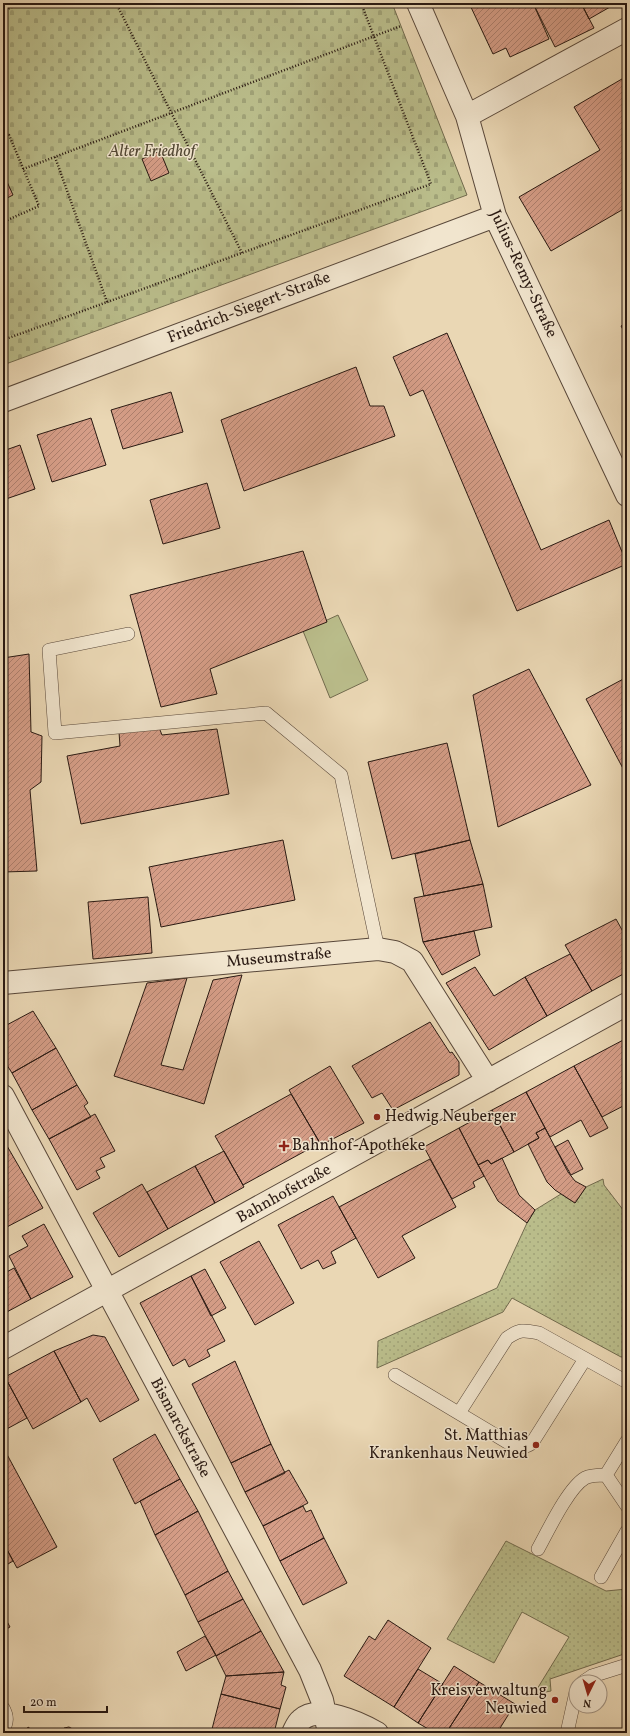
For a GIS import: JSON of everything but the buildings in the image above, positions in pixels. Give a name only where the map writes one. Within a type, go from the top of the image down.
[{"type":"street","name":"Julius-Remy-Straße","points":[[421,11],[467,116],[495,216],[627,495]]},
{"type":"street","points":[[467,116],[627,29]]},
{"type":"street","name":"Friedrich-Siegert-Straße","points":[[3,400],[495,216]]},
{"type":"street","name":"Museumstraße","points":[[3,983],[378,949],[394,952],[412,961],[488,1081]]},
{"type":"street","name":"Bahnhofstraße","points":[[3,1348],[627,1004]]},
{"type":"street","name":"Bismarckstraße","points":[[3,1096],[310,1670],[322,1700],[328,1724]]},
{"type":"street","points":[[293,1733],[301,1720],[308,1716],[328,1724],[342,1717],[361,1724],[377,1733]]},
{"type":"lane","points":[[128,634],[49,650],[55,733],[266,713],[341,774],[378,949]]},
{"type":"lane","points":[[459,1414],[507,1338],[516,1331],[526,1330],[539,1333],[627,1382]]},
{"type":"lane","points":[[395,1375],[512,1446],[527,1446],[532,1443],[585,1359]]},
{"type":"lane","points":[[606,1475],[627,1441]]},
{"type":"lane","points":[[538,1549],[569,1495],[576,1486],[585,1478],[595,1475],[606,1475]]},
{"type":"lane","points":[[606,1475],[627,1506]]},
{"type":"lane","points":[[600,1577],[627,1531]]},
{"type":"lane","points":[[598,1674],[627,1665]]},
{"type":"lane","points":[[3,1708],[7,1714],[7,1723],[3,1731]]},
{"type":"lane","points":[[567,1733],[571,1714]]},
{"type":"path","points":[[3,11],[21,3]]},
{"type":"path","points":[[116,3],[242,253]]},
{"type":"path","points":[[3,340],[431,184],[361,3]]},
{"type":"path","points":[[24,169],[374,36],[421,11]]},
{"type":"path","points":[[3,137],[9,135],[39,206],[3,222]]},
{"type":"path","points":[[55,157],[107,302]]},
{"type":"green space","name":"Alter Friedhof","points":[[3,3],[392,3],[467,195],[3,365]]},
{"type":"green space","points":[[338,615],[368,680],[330,698],[303,631]]},
{"type":"green space","points":[[603,1179],[604,1185],[627,1215],[627,1356],[621,1357],[512,1298],[503,1312],[377,1368],[378,1341],[497,1288],[527,1223],[535,1210],[561,1194],[575,1203],[586,1187]]},
{"type":"green space","points":[[506,1541],[606,1591],[627,1589],[627,1653],[550,1679],[551,1691],[534,1694],[569,1637],[522,1612],[494,1663],[447,1639]]},
{"type":"place","name":"Hedwig Neuberger","points":[[377,1117]]},
{"type":"place","name":"Bahnhof-Apotheke","points":[[284,1146]]},
{"type":"place","name":"St. Matthias Krankenhaus Neuwied","points":[[536,1445]]},
{"type":"place","name":"Kreisverwaltung Neuwied","points":[[555,1700]]}]
